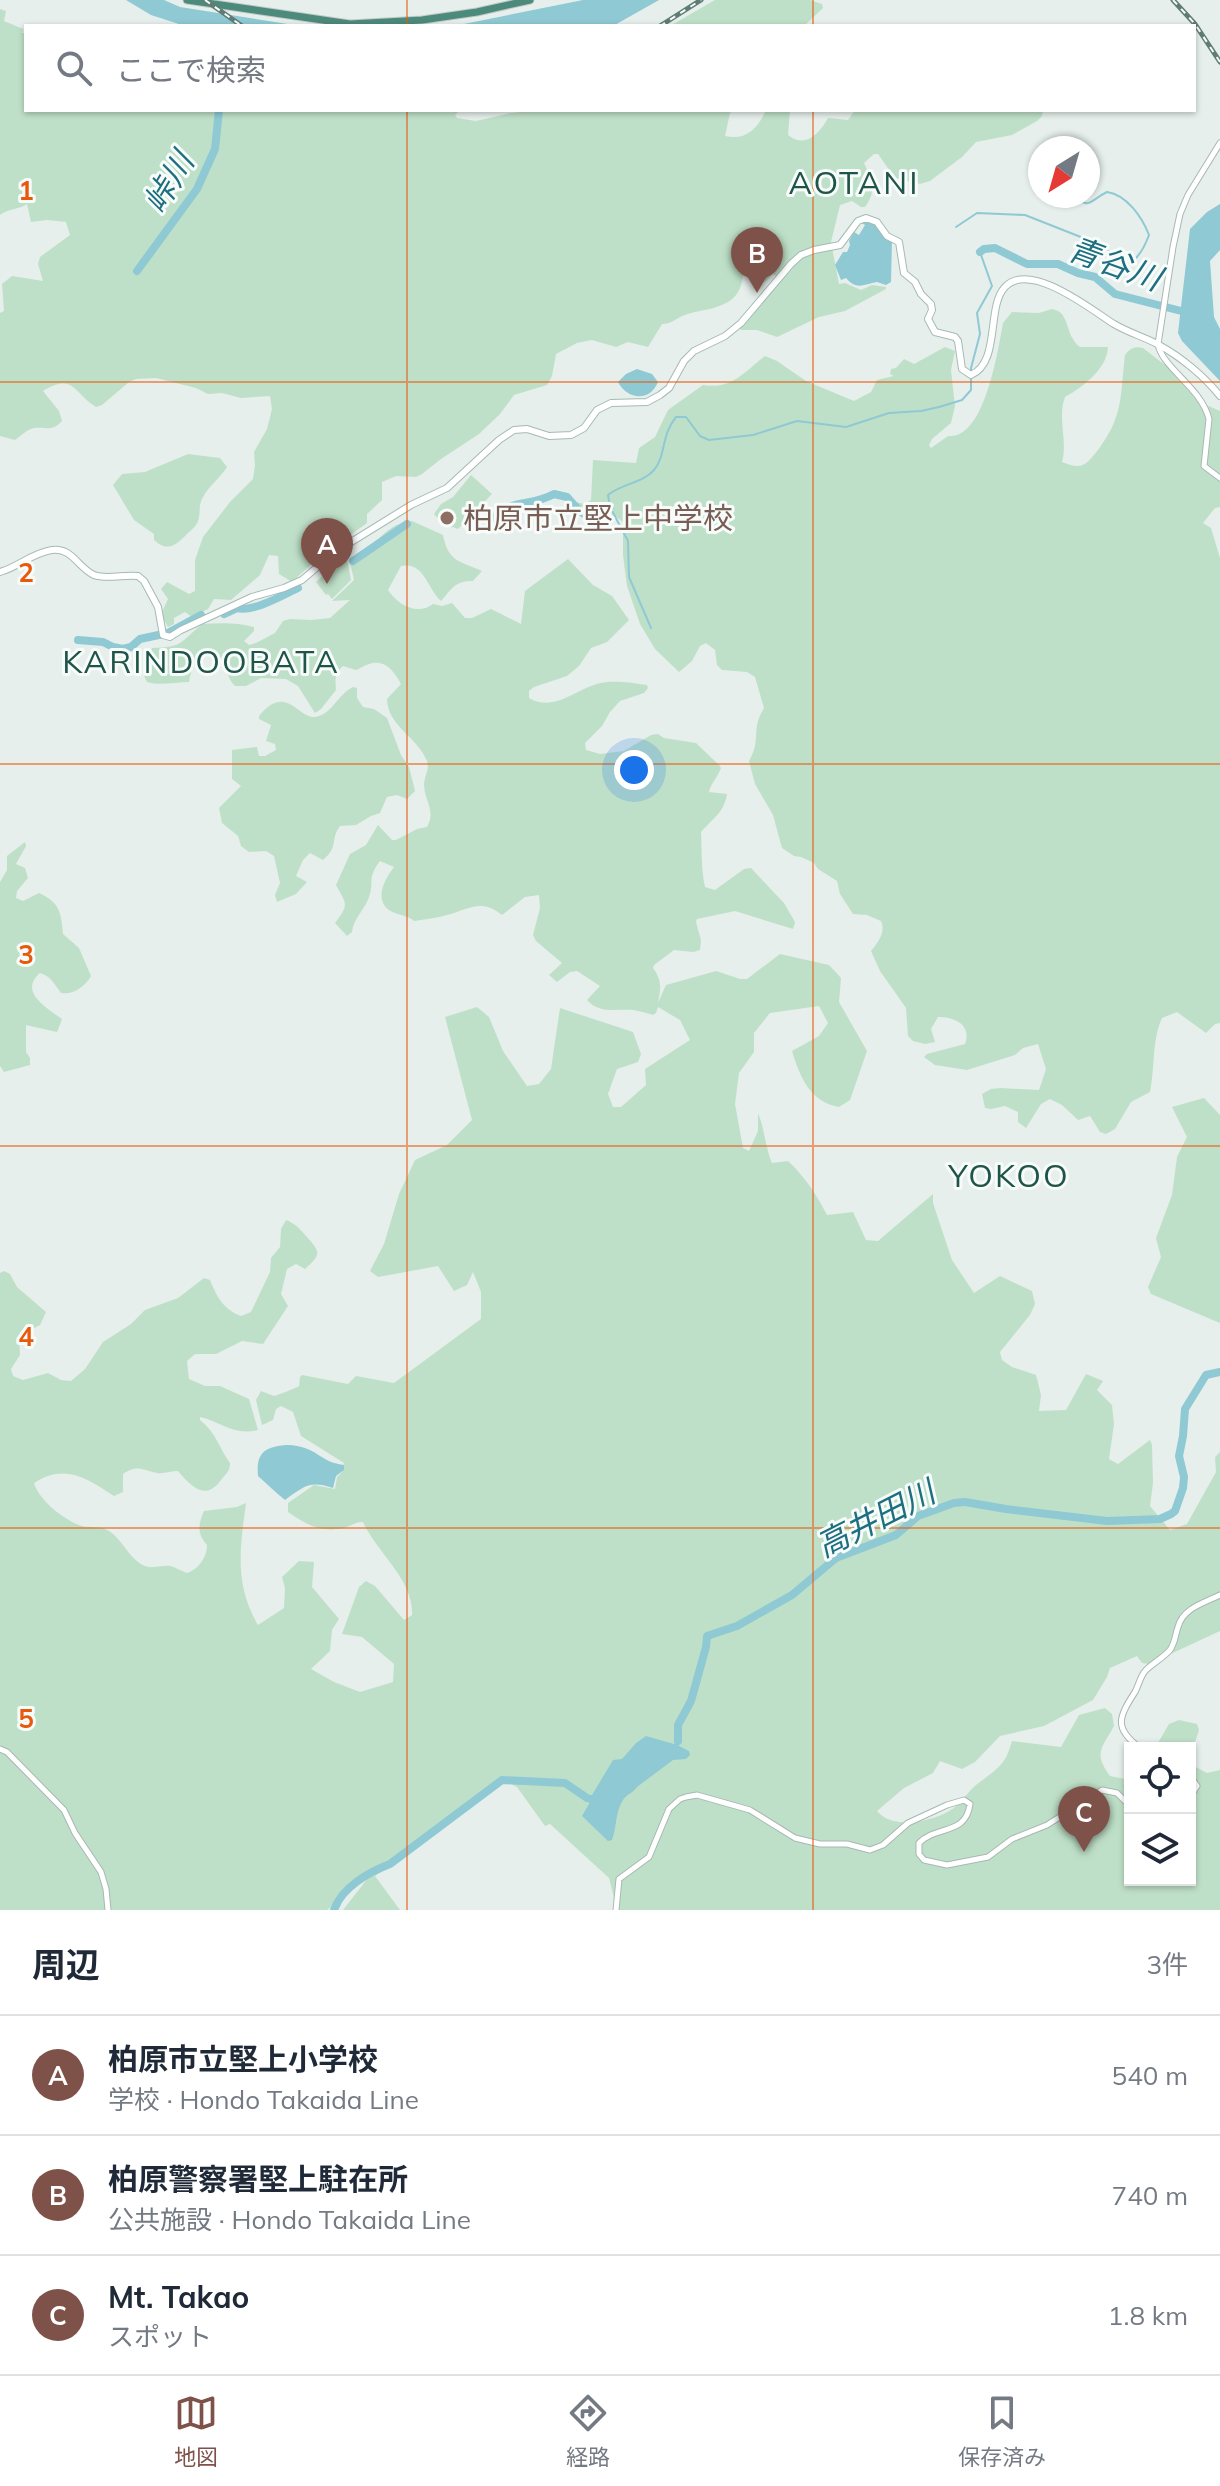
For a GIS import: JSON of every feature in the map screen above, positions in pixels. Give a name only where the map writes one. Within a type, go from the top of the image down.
[{"type":"highway","points":[[187,0],[350,24],[422,20],[530,0]]},
{"type":"main road","points":[[0,572],[25,558],[60,550],[70,554],[96,575],[138,576],[158,607],[163,633],[166,638],[170,637],[252,597],[302,580],[335,552],[411,505],[447,488],[514,430],[527,429],[549,436],[571,435],[584,428],[597,410],[611,403],[647,402],[660,395],[669,388],[684,361],[694,351],[725,336],[741,323],[801,255],[840,245],[862,218],[875,221],[887,236],[899,242],[904,273],[931,304],[930,325],[940,335],[955,337],[960,346],[962,369],[971,375],[986,359],[1001,292],[1012,281],[1020,280],[1065,291],[1114,324],[1158,341],[1201,374],[1220,396]]},
{"type":"street","points":[[1220,143],[1180,214],[1158,341],[1160,355],[1193,389],[1207,412],[1204,466],[1220,478]]},
{"type":"street","points":[[1133,1742],[1122,1728],[1121,1714],[1145,1671],[1173,1646],[1178,1624],[1185,1613],[1220,1595]]},
{"type":"street","points":[[0,1749],[7,1752],[60,1803],[75,1833],[101,1872],[108,1910]]},
{"type":"street","points":[[616,1910],[619,1879],[649,1857],[669,1809],[686,1797],[697,1795],[750,1810],[795,1838],[870,1850],[883,1845],[908,1823],[964,1800],[970,1804],[961,1823],[926,1837],[919,1843],[919,1854],[924,1860],[947,1865],[992,1855],[1012,1839],[1047,1825],[1098,1791],[1117,1793],[1124,1800]]},
{"type":"green space","points":[[715,0],[810,0],[822,4],[823,8],[806,24],[673,24]]},
{"type":"green space","points":[[0,9],[6,11],[4,21],[23,29],[24,33],[24,112],[458,112],[455,115],[457,118],[476,121],[521,112],[731,112],[725,136],[739,137],[750,132],[765,112],[790,112],[788,135],[806,140],[816,134],[828,118],[848,120],[854,112],[1043,112],[1037,121],[1012,135],[976,142],[930,181],[920,184],[895,178],[878,154],[864,163],[871,180],[871,196],[865,207],[852,201],[840,205],[831,242],[839,284],[845,283],[861,290],[872,285],[886,289],[845,311],[819,317],[777,337],[757,330],[741,330],[739,327],[782,279],[772,274],[759,284],[765,258],[759,255],[752,258],[745,266],[740,289],[731,300],[662,324],[648,347],[628,342],[616,347],[592,340],[577,343],[556,354],[547,385],[514,395],[479,434],[422,474],[416,477],[396,476],[382,482],[382,500],[367,514],[367,523],[317,559],[292,582],[279,574],[278,556],[269,555],[260,575],[231,600],[214,599],[208,609],[192,617],[185,612],[174,618],[174,624],[168,627],[161,614],[168,599],[161,589],[167,582],[189,594],[195,591],[195,560],[203,537],[230,502],[253,479],[254,452],[267,429],[272,409],[270,396],[241,398],[222,393],[208,394],[156,378],[136,379],[96,407],[73,387],[61,384],[43,391],[59,411],[62,421],[52,428],[26,431],[15,440],[0,436],[2,284],[12,276],[43,281],[38,264],[40,257],[70,235],[66,222],[31,222],[27,204],[0,215]]},
{"type":"green space","points":[[1052,309],[1065,319],[1080,347],[1108,347],[1099,370],[1065,397],[1062,462],[1083,465],[1106,438],[1117,415],[1125,355],[1133,348],[1143,348],[1179,376],[1197,401],[1220,411],[1220,507],[1215,508],[1203,523],[1211,528],[1220,558],[1220,1023],[1206,1033],[1177,1012],[1162,1018],[1150,1092],[1131,1102],[1115,1129],[1106,1134],[1100,1132],[1090,1116],[1078,1120],[1050,1099],[1041,1104],[1026,1128],[1018,1122],[1018,1112],[1005,1106],[985,1108],[982,1094],[991,1089],[1039,1090],[1046,1069],[1038,1044],[1023,1048],[1015,1055],[967,1070],[935,1065],[924,1057],[965,1044],[967,1037],[964,1027],[956,1021],[938,1017],[931,1029],[935,1042],[925,1044],[913,1041],[908,1036],[906,1008],[880,971],[871,951],[882,933],[881,921],[867,915],[853,914],[840,894],[837,881],[814,863],[782,848],[773,815],[755,784],[749,761],[764,708],[755,677],[747,672],[722,670],[717,665],[715,650],[706,643],[679,672],[655,649],[640,624],[627,586],[623,522],[611,513],[583,517],[569,507],[571,501],[585,504],[591,500],[593,460],[636,463],[639,448],[655,437],[668,410],[703,385],[730,382],[765,356],[806,381],[854,401],[871,392],[877,380],[894,376],[890,374],[891,369],[904,359],[914,364],[945,347],[955,351],[951,370],[955,406],[951,423],[932,439],[931,448],[972,424],[988,391],[1003,323],[1012,312],[1039,313]]},
{"type":"green space","points":[[188,454],[220,458],[227,467],[203,497],[194,527],[174,545],[167,547],[154,540],[154,534],[134,520],[113,485],[122,474],[145,472]]},
{"type":"green space","points":[[471,475],[492,494],[458,529],[442,523],[434,514]]},
{"type":"green space","points":[[412,521],[443,535],[452,556],[482,571],[473,581],[454,586],[441,601],[420,571],[401,566],[388,590],[397,600],[414,609],[452,603],[465,618],[491,609],[521,624],[525,591],[568,559],[593,585],[612,596],[629,620],[607,642],[591,648],[579,666],[567,676],[534,687],[529,691],[529,698],[548,703],[606,682],[647,685],[644,693],[620,701],[585,743],[586,750],[600,754],[624,751],[658,734],[664,738],[696,743],[721,768],[709,792],[727,794],[726,801],[701,832],[705,887],[715,890],[744,869],[751,868],[784,903],[795,922],[793,929],[735,911],[697,919],[700,950],[674,950],[654,965],[660,984],[658,1003],[666,985],[716,971],[747,979],[780,954],[829,965],[841,978],[839,1002],[867,1051],[850,1100],[839,1107],[821,1100],[808,1087],[795,1061],[792,1051],[819,1036],[828,1023],[819,1006],[770,1013],[754,1033],[754,1052],[739,1073],[735,1104],[743,1148],[749,1151],[758,1131],[758,1113],[772,1163],[788,1161],[810,1186],[827,1215],[853,1212],[866,1240],[878,1241],[933,1194],[933,1203],[952,1260],[974,1293],[1000,1276],[1032,1291],[1035,1304],[1030,1315],[1000,1352],[1002,1360],[1036,1375],[1041,1395],[1039,1411],[1066,1410],[1086,1374],[1103,1381],[1097,1390],[1112,1405],[1114,1424],[1109,1459],[1118,1464],[1150,1440],[1153,1483],[1150,1506],[1170,1530],[1187,1524],[1216,1472],[1215,1457],[1220,1452],[1220,1631],[1149,1664],[1142,1663],[1137,1656],[1110,1668],[1093,1700],[1044,1726],[1000,1736],[975,1762],[962,1769],[940,1761],[933,1773],[904,1788],[877,1811],[893,1821],[904,1822],[926,1820],[946,1813],[999,1767],[1012,1741],[1061,1747],[1079,1715],[1105,1708],[1112,1714],[1114,1726],[1101,1751],[1102,1762],[1110,1776],[1124,1779],[1124,1886],[1196,1886],[1196,1767],[1207,1773],[1220,1770],[1220,1910],[614,1910],[609,1878],[550,1824],[545,1826],[517,1787],[500,1779],[375,1876],[400,1910],[343,1910],[368,1878],[327,1910],[0,1910],[0,1273],[10,1274],[17,1287],[46,1312],[40,1325],[19,1336],[20,1355],[11,1369],[13,1376],[23,1380],[48,1373],[71,1381],[85,1369],[103,1342],[131,1324],[145,1310],[178,1298],[204,1278],[210,1280],[218,1297],[230,1310],[241,1316],[251,1312],[270,1272],[271,1258],[280,1247],[281,1229],[286,1220],[300,1229],[315,1246],[317,1256],[305,1269],[296,1264],[287,1269],[281,1294],[288,1306],[263,1344],[242,1341],[216,1354],[195,1354],[187,1361],[189,1379],[205,1386],[220,1386],[249,1399],[258,1430],[234,1430],[200,1417],[230,1463],[215,1487],[204,1491],[198,1489],[178,1471],[160,1473],[136,1468],[123,1474],[123,1492],[114,1496],[75,1475],[55,1474],[34,1483],[41,1496],[59,1514],[79,1525],[109,1531],[145,1566],[170,1566],[187,1573],[199,1566],[206,1554],[207,1545],[200,1529],[204,1511],[246,1503],[241,1551],[242,1580],[250,1610],[258,1625],[284,1608],[282,1577],[299,1561],[314,1562],[312,1587],[339,1619],[332,1630],[330,1651],[311,1669],[360,1692],[393,1682],[394,1664],[362,1637],[342,1634],[359,1587],[366,1581],[375,1586],[404,1620],[412,1615],[407,1590],[363,1522],[327,1529],[307,1524],[288,1512],[288,1503],[314,1485],[335,1489],[344,1463],[301,1436],[293,1412],[281,1406],[276,1409],[273,1420],[262,1425],[256,1400],[261,1391],[274,1396],[299,1386],[302,1375],[348,1384],[356,1376],[394,1383],[481,1319],[481,1292],[473,1272],[467,1285],[454,1291],[438,1266],[378,1277],[370,1271],[384,1244],[399,1194],[415,1160],[447,1145],[472,1120],[445,1017],[477,1007],[489,1017],[503,1051],[527,1086],[539,1084],[551,1069],[560,1008],[633,1032],[641,1054],[638,1062],[617,1069],[608,1094],[613,1107],[621,1107],[646,1085],[645,1069],[690,1040],[680,1020],[658,1007],[653,1015],[633,1010],[602,1009],[587,1000],[600,986],[577,971],[570,972],[557,982],[549,975],[562,963],[533,935],[540,908],[539,895],[525,897],[502,915],[488,907],[475,906],[414,921],[395,913],[384,904],[383,885],[394,867],[380,861],[372,877],[369,897],[352,932],[347,936],[335,923],[345,904],[336,885],[350,854],[366,845],[378,825],[392,840],[396,840],[427,827],[429,821],[424,785],[427,761],[392,717],[387,699],[401,684],[388,667],[380,663],[356,670],[343,666],[336,676],[336,690],[315,713],[298,686],[286,679],[261,678],[246,686],[235,686],[221,660],[213,653],[196,663],[189,682],[147,682],[144,676],[152,648],[176,645],[202,624],[254,627],[244,641],[249,645],[275,633],[283,621],[330,618],[350,600],[332,601],[354,580],[350,562],[399,524]]},
{"type":"green space","points":[[342,558],[347,558],[351,580],[332,599],[316,582]]},
{"type":"green space","points":[[353,687],[357,688],[357,698],[363,707],[374,709],[387,718],[409,767],[415,791],[407,799],[397,795],[387,797],[380,813],[356,825],[340,826],[331,851],[323,860],[310,853],[303,860],[296,876],[307,882],[296,894],[277,902],[275,895],[280,883],[274,856],[266,851],[249,852],[241,846],[238,836],[222,823],[219,808],[241,786],[232,779],[232,750],[257,747],[259,756],[265,756],[276,750],[275,744],[266,741],[271,725],[259,716],[277,702],[291,704],[308,716],[320,716]]},
{"type":"green space","points":[[25,842],[26,846],[16,864],[25,868],[28,878],[17,891],[16,898],[23,901],[39,893],[55,905],[60,914],[63,934],[79,948],[91,976],[78,989],[61,993],[50,979],[40,973],[34,980],[33,993],[62,1019],[57,1032],[26,1025],[26,1052],[30,1065],[4,1072],[0,1066],[0,882],[7,870],[7,856]]},
{"type":"green space","points":[[1204,1098],[1220,1115],[1220,1323],[1151,1294],[1148,1287],[1161,1257],[1156,1238],[1172,1195],[1177,1157],[1187,1137],[1172,1107]]},
{"type":"green space","points":[[1179,1720],[1197,1724],[1199,1730],[1195,1742],[1158,1742],[1169,1724]]},
{"type":"water","points":[[126,0],[164,0],[180,7],[287,24],[179,24],[151,15]]},
{"type":"water","points":[[583,0],[659,0],[617,24],[464,24]]},
{"type":"water","points":[[1220,204],[1220,250],[1210,261],[1214,317],[1220,329],[1220,381],[1178,333],[1190,229]]},
{"type":"water","points":[[866,219],[876,223],[892,241],[891,282],[886,285],[877,282],[857,286],[846,278],[841,280],[835,265],[843,252],[847,252],[854,232],[859,235],[865,225],[860,222]]},
{"type":"water","points":[[637,369],[652,374],[658,382],[644,396],[632,395],[618,382]]},
{"type":"water","points":[[287,1445],[305,1448],[328,1461],[344,1465],[344,1470],[336,1476],[333,1488],[308,1486],[285,1500],[258,1476],[260,1456],[268,1449]]},
{"type":"water","points":[[646,1736],[674,1744],[677,1741],[690,1755],[686,1759],[673,1760],[625,1798],[620,1805],[612,1840],[608,1841],[582,1816],[589,1804],[587,1795],[592,1795],[613,1760],[622,1759]]},
{"type":"waterway","name":"峠川","points":[[137,271],[197,189],[215,149],[219,112]]},
{"type":"waterway","points":[[956,227],[977,213],[1025,215],[1096,243],[1128,264],[1143,248],[1149,235],[1138,214],[1121,197],[1107,192],[1100,197]]},
{"type":"waterway","name":"青谷川","points":[[980,252],[995,248],[1027,264],[1058,264],[1095,277],[1115,294],[1189,313]]},
{"type":"waterway","points":[[651,628],[629,577],[628,541],[610,507],[608,495],[654,470],[676,417],[686,417],[700,436],[709,440],[753,435],[797,421],[846,427],[889,413],[921,411],[962,400],[971,390],[971,368],[980,334],[977,313],[992,286],[980,252]]},
{"type":"waterway","name":"青谷川","points":[[489,523],[513,505],[554,494],[567,497],[585,514],[595,515],[610,507]]},
{"type":"waterway","name":"青谷川","points":[[353,561],[407,524]]},
{"type":"waterway","name":"青谷川","points":[[224,614],[237,608],[259,606],[298,588]]},
{"type":"waterway","name":"青谷川","points":[[78,640],[103,642],[123,649],[140,639],[168,633],[201,615]]},
{"type":"waterway","name":"高井田川","points":[[678,1741],[678,1725],[691,1701],[707,1636],[737,1626],[792,1595],[836,1558],[896,1535],[918,1516],[965,1502],[1107,1521],[1160,1519],[1171,1514],[1183,1488],[1179,1456],[1185,1409],[1206,1375],[1220,1372]]},
{"type":"waterway","name":"高井田川","points":[[334,1910],[343,1894],[357,1881],[390,1864],[502,1780],[565,1783],[587,1798]]},
{"type":"railway","points":[[205,0],[239,24]]},
{"type":"railway","points":[[663,24],[701,0]]},
{"type":"railway","points":[[1173,0],[1195,24]]},
{"type":"railway","points":[[1196,26],[1220,62]]},
{"type":"place","name":"柏原警察署堅上駐在所","points":[[757,293]]},
{"type":"place","name":"柏原市立堅上中学校","points":[[447,518]]},
{"type":"place","name":"柏原市立堅上小学校","points":[[327,584]]},
{"type":"place","name":"Mt. Takao","points":[[1084,1852]]},
{"type":"district","name":"AOTANI","points":[[854,182]]},
{"type":"district","name":"KARINDOOBATA","points":[[201,661]]},
{"type":"district","name":"YOKOO","points":[[1009,1175]]}]
